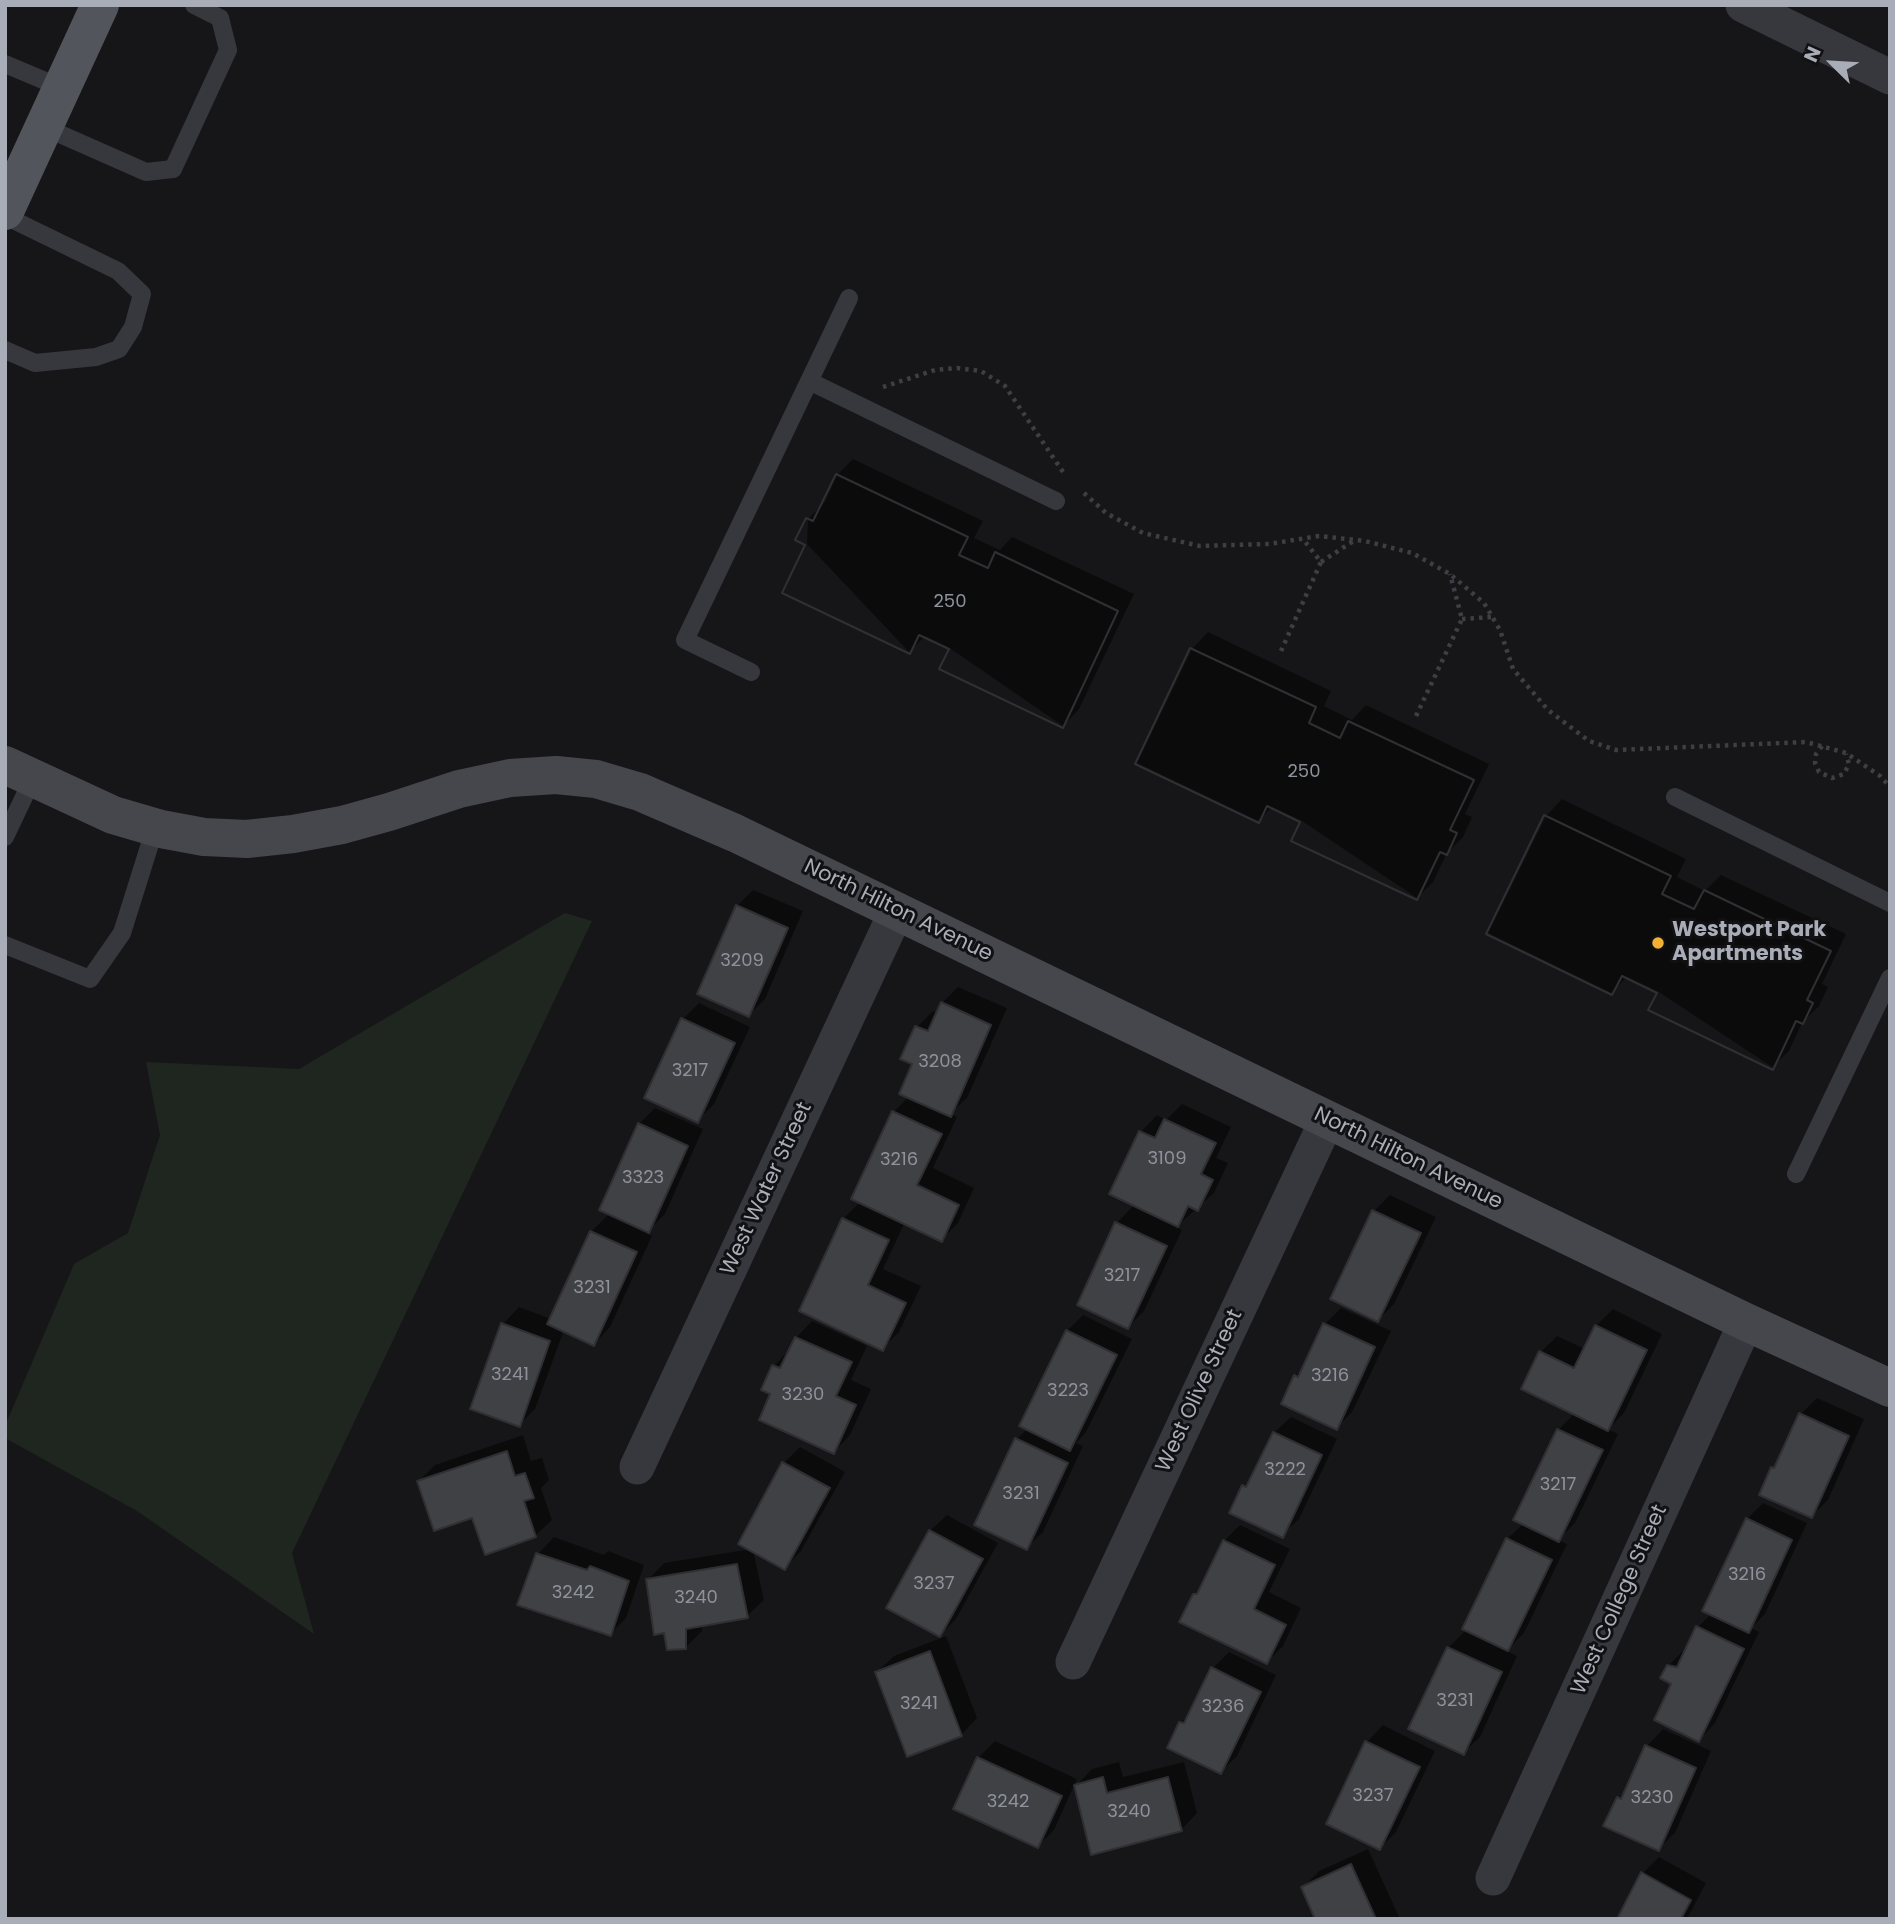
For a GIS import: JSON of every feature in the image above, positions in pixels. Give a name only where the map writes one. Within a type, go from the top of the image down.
[{"type":"main road","points":[[5,211],[100,5]]},
{"type":"street","points":[[1743,5],[1890,77]]},
{"type":"street","name":"North Hilton Avenue","points":[[19,772],[113,815],[155,828],[204,837],[247,839],[342,825],[459,789],[510,778],[556,775],[596,779],[640,792],[700,817],[897,910],[1746,1322],[1890,1388]]},
{"type":"street","name":"West Water Street","points":[[637,1467],[897,910]]},
{"type":"street","name":"West Olive Street","points":[[1073,1662],[1327,1119]]},
{"type":"street","name":"West College Street","points":[[1493,1878],[1746,1322]]},
{"type":"lane","points":[[44,127],[146,172],[173,169],[228,50],[220,18],[194,5]]},
{"type":"lane","points":[[5,64],[62,88]]},
{"type":"lane","points":[[5,216],[118,271],[142,294],[133,327],[119,349],[96,357],[35,363],[5,350]]},
{"type":"lane","points":[[751,672],[685,640],[849,298]]},
{"type":"lane","points":[[809,381],[1056,501]]},
{"type":"lane","points":[[5,837],[19,772]]},
{"type":"lane","points":[[1675,797],[1890,903]]},
{"type":"lane","points":[[5,946],[90,979],[122,933],[155,828]]},
{"type":"lane","points":[[1796,1174],[1890,978]]},
{"type":"path","points":[[853,402],[892,383],[935,370],[957,368],[981,371],[1006,386],[1069,479]]},
{"type":"path","points":[[1078,488],[1106,513],[1143,533],[1200,546],[1269,544],[1319,536],[1355,540],[1412,552],[1450,574],[1484,603],[1500,630],[1513,669],[1548,710],[1589,741],[1616,750],[1807,742],[1846,753],[1880,776],[1890,787]]},
{"type":"path","points":[[1303,539],[1321,562]]},
{"type":"path","points":[[1281,651],[1321,562],[1355,540]]},
{"type":"path","points":[[1416,716],[1462,619],[1450,574]]},
{"type":"path","points":[[1462,619],[1492,617]]},
{"type":"path","points":[[1822,747],[1816,754],[1815,763],[1819,772],[1832,778],[1844,774],[1849,764],[1846,753]]},
{"type":"shaded area","points":[[565,913],[592,921],[292,1553],[314,1634],[137,1511],[5,1438],[5,1426],[74,1264],[128,1233],[160,1135],[146,1062],[299,1069]]},
{"type":"building","points":[[836,474],[968,537],[959,555],[988,568],[995,552],[1118,611],[1063,728],[939,669],[949,649],[919,635],[910,654],[782,593],[805,545],[795,540],[806,518],[813,521]]},
{"type":"building","points":[[836,474],[968,537],[959,555],[988,568],[995,552],[1118,611],[1063,728],[939,669],[949,649],[919,635],[910,654],[782,593],[805,545],[795,540],[806,518],[813,521]]},
{"type":"building","points":[[1190,648],[1316,707],[1309,723],[1340,738],[1348,721],[1474,780],[1450,830],[1457,833],[1447,855],[1440,852],[1417,900],[1291,841],[1300,822],[1267,806],[1259,823],[1135,764]]},
{"type":"building","points":[[1190,648],[1316,707],[1309,723],[1340,738],[1348,721],[1474,780],[1450,830],[1457,833],[1447,855],[1440,852],[1417,900],[1291,841],[1300,822],[1267,806],[1259,823],[1135,764]]},
{"type":"building","name":"Westport Park Apartments","points":[[1544,815],[1671,876],[1662,894],[1694,909],[1704,890],[1831,951],[1807,1000],[1813,1003],[1803,1024],[1796,1021],[1773,1070],[1648,1010],[1657,993],[1622,976],[1612,995],[1486,934]]},
{"type":"building","name":"Westport Park Apartments","points":[[1544,815],[1671,876],[1662,894],[1694,909],[1704,890],[1831,951],[1807,1000],[1813,1003],[1803,1024],[1796,1021],[1773,1070],[1648,1010],[1657,993],[1622,976],[1612,995],[1486,934]]},
{"type":"building","points":[[736,905],[788,928],[749,1017],[697,994]]},
{"type":"building","points":[[941,1002],[991,1025],[951,1117],[899,1094],[912,1064],[900,1059],[915,1026],[928,1031]]},
{"type":"building","points":[[681,1018],[735,1043],[698,1123],[644,1098]]},
{"type":"building","points":[[892,1111],[942,1134],[917,1185],[959,1205],[942,1242],[851,1199]]},
{"type":"building","points":[[1164,1119],[1216,1143],[1201,1174],[1213,1180],[1198,1211],[1188,1206],[1178,1227],[1109,1194],[1139,1131],[1155,1138]]},
{"type":"building","points":[[638,1123],[688,1146],[649,1233],[599,1210]]},
{"type":"building","points":[[1372,1210],[1421,1233],[1378,1322],[1330,1299]]},
{"type":"building","points":[[842,1218],[889,1240],[868,1285],[906,1303],[883,1351],[799,1311]]},
{"type":"building","points":[[1115,1222],[1167,1246],[1128,1329],[1077,1305]]},
{"type":"building","points":[[590,1231],[637,1252],[594,1346],[547,1324]]},
{"type":"building","points":[[501,1323],[550,1341],[520,1427],[470,1409]]},
{"type":"building","points":[[1323,1323],[1375,1347],[1337,1430],[1281,1404],[1294,1375],[1298,1377]]},
{"type":"building","points":[[1595,1325],[1647,1350],[1608,1431],[1521,1389],[1539,1351],[1574,1368]]},
{"type":"building","points":[[1066,1330],[1117,1355],[1070,1451],[1019,1426]]},
{"type":"building","points":[[795,1337],[852,1362],[836,1396],[856,1405],[834,1454],[759,1420],[770,1394],[761,1390],[772,1365],[780,1368]]},
{"type":"building","points":[[1799,1413],[1849,1436],[1812,1518],[1759,1495]]},
{"type":"building","points":[[1557,1429],[1603,1450],[1559,1542],[1513,1520]]},
{"type":"building","points":[[1273,1432],[1322,1455],[1283,1538],[1229,1513],[1242,1485],[1246,1487]]},
{"type":"building","points":[[1015,1438],[1068,1463],[1027,1550],[974,1525]]},
{"type":"building","points":[[507,1451],[515,1476],[525,1473],[534,1498],[524,1501],[536,1537],[485,1555],[472,1518],[434,1531],[417,1481]]},
{"type":"building","points":[[782,1462],[830,1488],[785,1570],[738,1544]]},
{"type":"building","points":[[1746,1518],[1792,1540],[1749,1633],[1702,1611]]},
{"type":"building","points":[[929,1530],[983,1559],[940,1637],[886,1608]]},
{"type":"building","points":[[1506,1538],[1552,1560],[1508,1651],[1462,1629]]},
{"type":"building","points":[[1223,1540],[1275,1565],[1254,1609],[1286,1625],[1267,1664],[1179,1622],[1193,1594],[1197,1594]]},
{"type":"building","points":[[536,1553],[587,1570],[590,1566],[629,1581],[611,1636],[517,1605]]},
{"type":"building","points":[[737,1564],[748,1618],[686,1629],[686,1649],[667,1650],[664,1633],[654,1635],[646,1579]]},
{"type":"building","points":[[1696,1626],[1744,1649],[1699,1742],[1654,1720],[1671,1684],[1660,1678],[1667,1665],[1677,1667]]},
{"type":"building","points":[[1447,1647],[1502,1672],[1464,1755],[1408,1729]]},
{"type":"building","points":[[930,1651],[962,1736],[907,1757],[875,1672]]},
{"type":"building","points":[[1211,1667],[1261,1692],[1221,1774],[1167,1748],[1179,1722],[1184,1723]]},
{"type":"building","points":[[1365,1741],[1420,1767],[1380,1850],[1326,1824]]},
{"type":"building","points":[[1645,1745],[1696,1768],[1659,1851],[1603,1826],[1617,1797],[1621,1799]]},
{"type":"building","points":[[977,1757],[1062,1796],[1038,1848],[953,1809]]},
{"type":"building","points":[[1103,1777],[1107,1793],[1168,1777],[1182,1831],[1091,1855],[1074,1785]]},
{"type":"building","points":[[1351,1864],[1376,1919],[1315,1919],[1301,1887]]},
{"type":"building","points":[[1641,1872],[1691,1900],[1681,1919],[1617,1919]]},
{"type":"place","name":"Westport Park Apartments","points":[[1658,943]]}]
